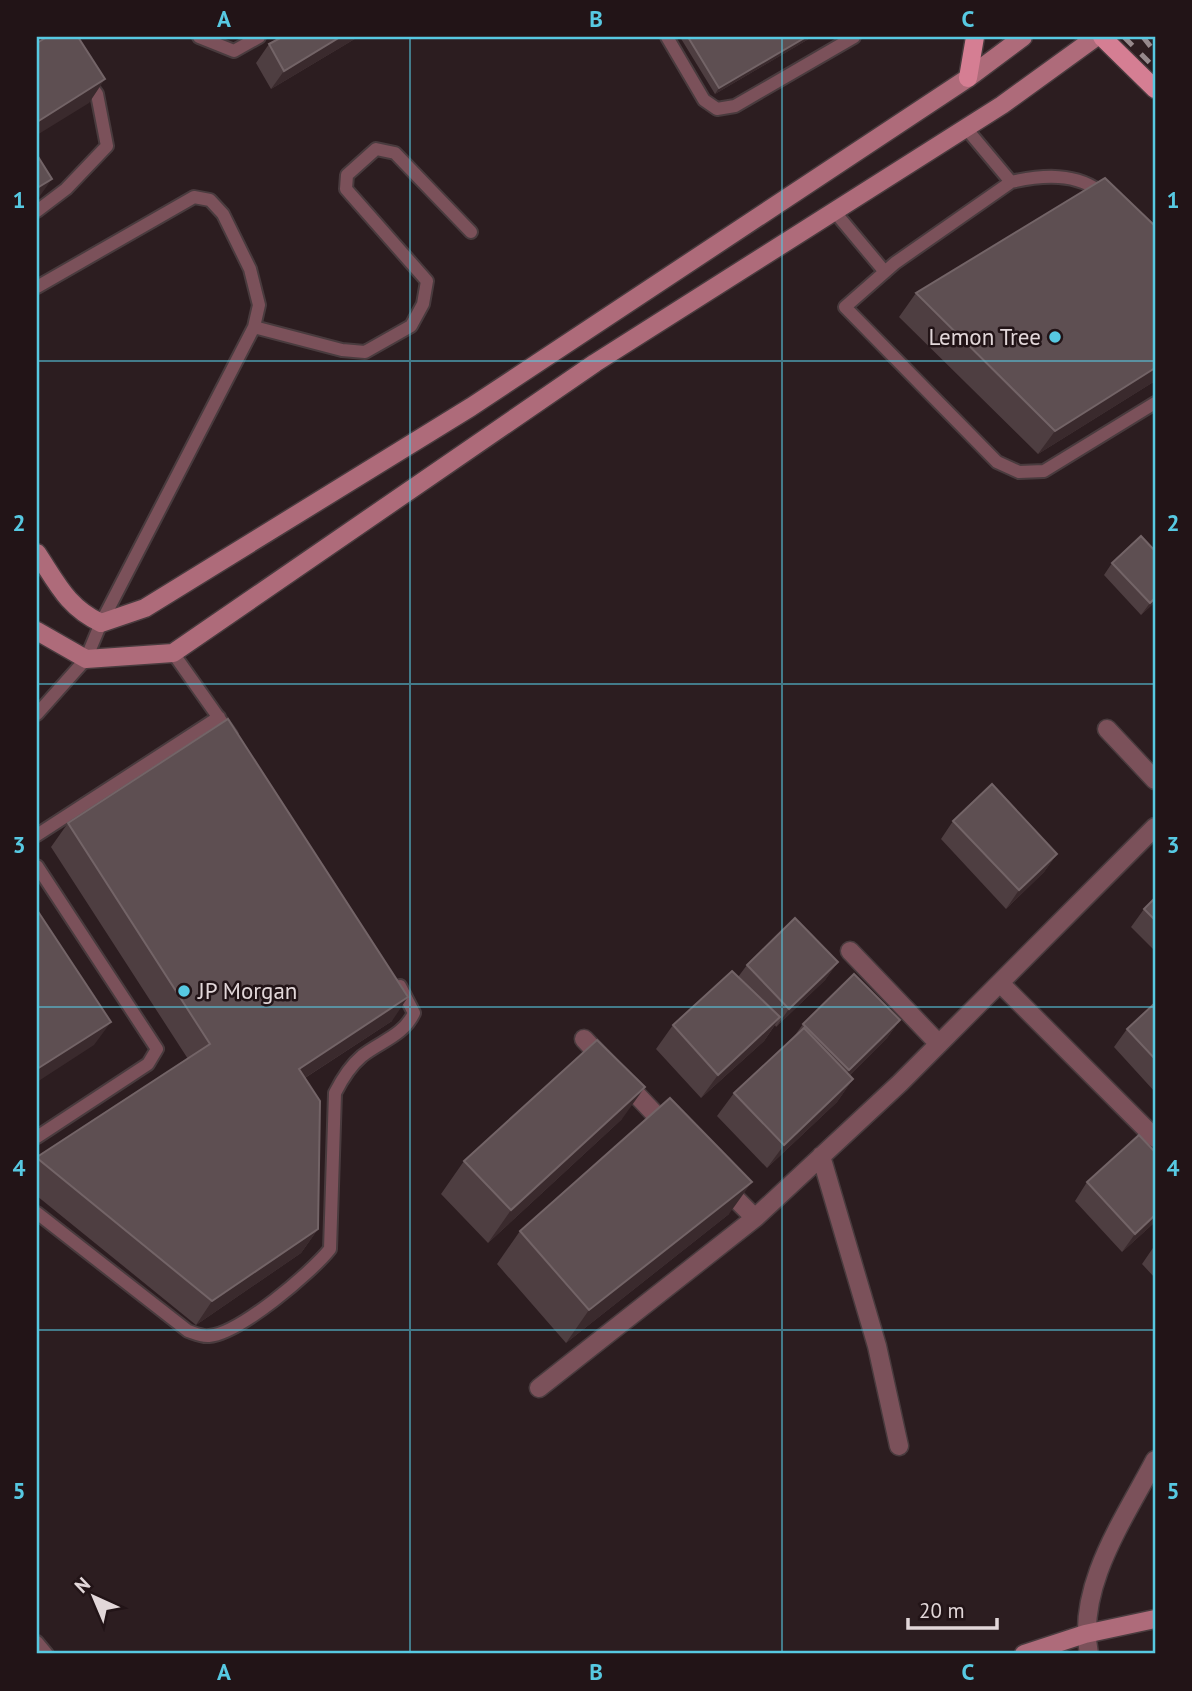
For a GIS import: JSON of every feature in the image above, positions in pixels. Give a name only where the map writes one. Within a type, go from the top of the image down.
[{"type":"main road","points":[[968,78],[975,37]]},
{"type":"main road","points":[[37,553],[71,606],[101,623],[145,608],[471,407],[968,78],[1023,37]]},
{"type":"main road","points":[[37,631],[86,659],[173,653],[595,363],[965,127],[1061,64],[1096,37]]},
{"type":"main road","points":[[1102,37],[1155,89]]},
{"type":"main road","points":[[1024,1654],[1085,1634],[1155,1619]]},
{"type":"street","points":[[1107,729],[1155,780]]},
{"type":"street","points":[[539,1388],[755,1219],[1001,984],[1155,827]]},
{"type":"street","points":[[850,951],[939,1044]]},
{"type":"street","points":[[1001,984],[1155,1138]]},
{"type":"street","points":[[584,1039],[679,1139]]},
{"type":"street","points":[[821,1156],[877,1346],[900,1446]]},
{"type":"street","points":[[707,1169],[755,1219]]},
{"type":"street","points":[[1089,1654],[1085,1634],[1099,1570],[1155,1460]]},
{"type":"lane","points":[[199,37],[234,51],[260,37]]},
{"type":"lane","points":[[667,37],[705,100],[717,108],[735,106],[854,37]]},
{"type":"lane","points":[[37,211],[66,189],[107,146],[97,94],[81,71]]},
{"type":"lane","points":[[965,127],[1011,182]]},
{"type":"lane","points":[[254,327],[342,350],[365,352],[411,326],[423,304],[427,281],[346,189],[347,174],[376,149],[395,153],[471,232]]},
{"type":"lane","points":[[1116,205],[1098,190],[1068,177],[1033,177],[1011,182],[885,272],[845,307],[997,462],[1019,472],[1044,471],[1155,403]]},
{"type":"lane","points":[[37,287],[194,197],[210,200],[223,214],[250,269],[259,305],[254,327],[101,623],[86,659],[37,714]]},
{"type":"lane","points":[[834,211],[885,272]]},
{"type":"lane","points":[[173,653],[242,751]]},
{"type":"lane","points":[[37,835],[219,717]]},
{"type":"lane","points":[[37,866],[157,1049],[148,1064],[37,1137]]},
{"type":"lane","points":[[37,1213],[188,1331],[207,1337],[225,1332],[293,1286],[315,1268],[330,1249],[335,1093],[344,1076],[361,1057],[407,1028],[414,1013],[409,999],[394,977]]},
{"type":"lane","points":[[37,1642],[47,1654]]},
{"type":"building","points":[[47,37],[78,37],[105,79],[37,122],[37,43]]},
{"type":"building","points":[[282,37],[340,37],[284,71],[269,44]]},
{"type":"building","points":[[688,37],[806,37],[719,88]]},
{"type":"building","points":[[37,155],[52,179],[37,188]]},
{"type":"building","points":[[1105,178],[1155,226],[1155,368],[1055,431],[916,293]]},
{"type":"building","points":[[1141,536],[1155,551],[1155,598],[1150,603],[1112,563]]},
{"type":"building","points":[[228,719],[408,997],[299,1069],[320,1101],[318,1229],[212,1301],[37,1157],[210,1044],[68,823]]},
{"type":"building","points":[[992,784],[1057,854],[1019,890],[953,821]]},
{"type":"building","points":[[1155,898],[1155,920],[1144,909]]},
{"type":"building","points":[[37,910],[111,1022],[37,1069]]},
{"type":"building","points":[[795,918],[838,962],[789,1009],[747,965]]},
{"type":"building","points":[[732,971],[780,1017],[718,1075],[673,1025]]},
{"type":"building","points":[[854,974],[900,1020],[849,1070],[803,1024]]},
{"type":"building","points":[[1155,1003],[1155,1059],[1127,1029]]},
{"type":"building","points":[[804,1028],[853,1079],[784,1145],[734,1093]]},
{"type":"building","points":[[597,1040],[645,1087],[511,1210],[464,1161]]},
{"type":"building","points":[[670,1098],[752,1182],[589,1310],[520,1231]]},
{"type":"building","points":[[1139,1135],[1155,1152],[1155,1215],[1135,1234],[1087,1182]]},
{"type":"railway","points":[[1124,37],[1155,68]]},
{"type":"railway","points":[[1143,37],[1155,52]]},
{"type":"place","name":"Lemon Tree","points":[[1055,337]]},
{"type":"place","name":"JP Morgan","points":[[184,991]]}]
